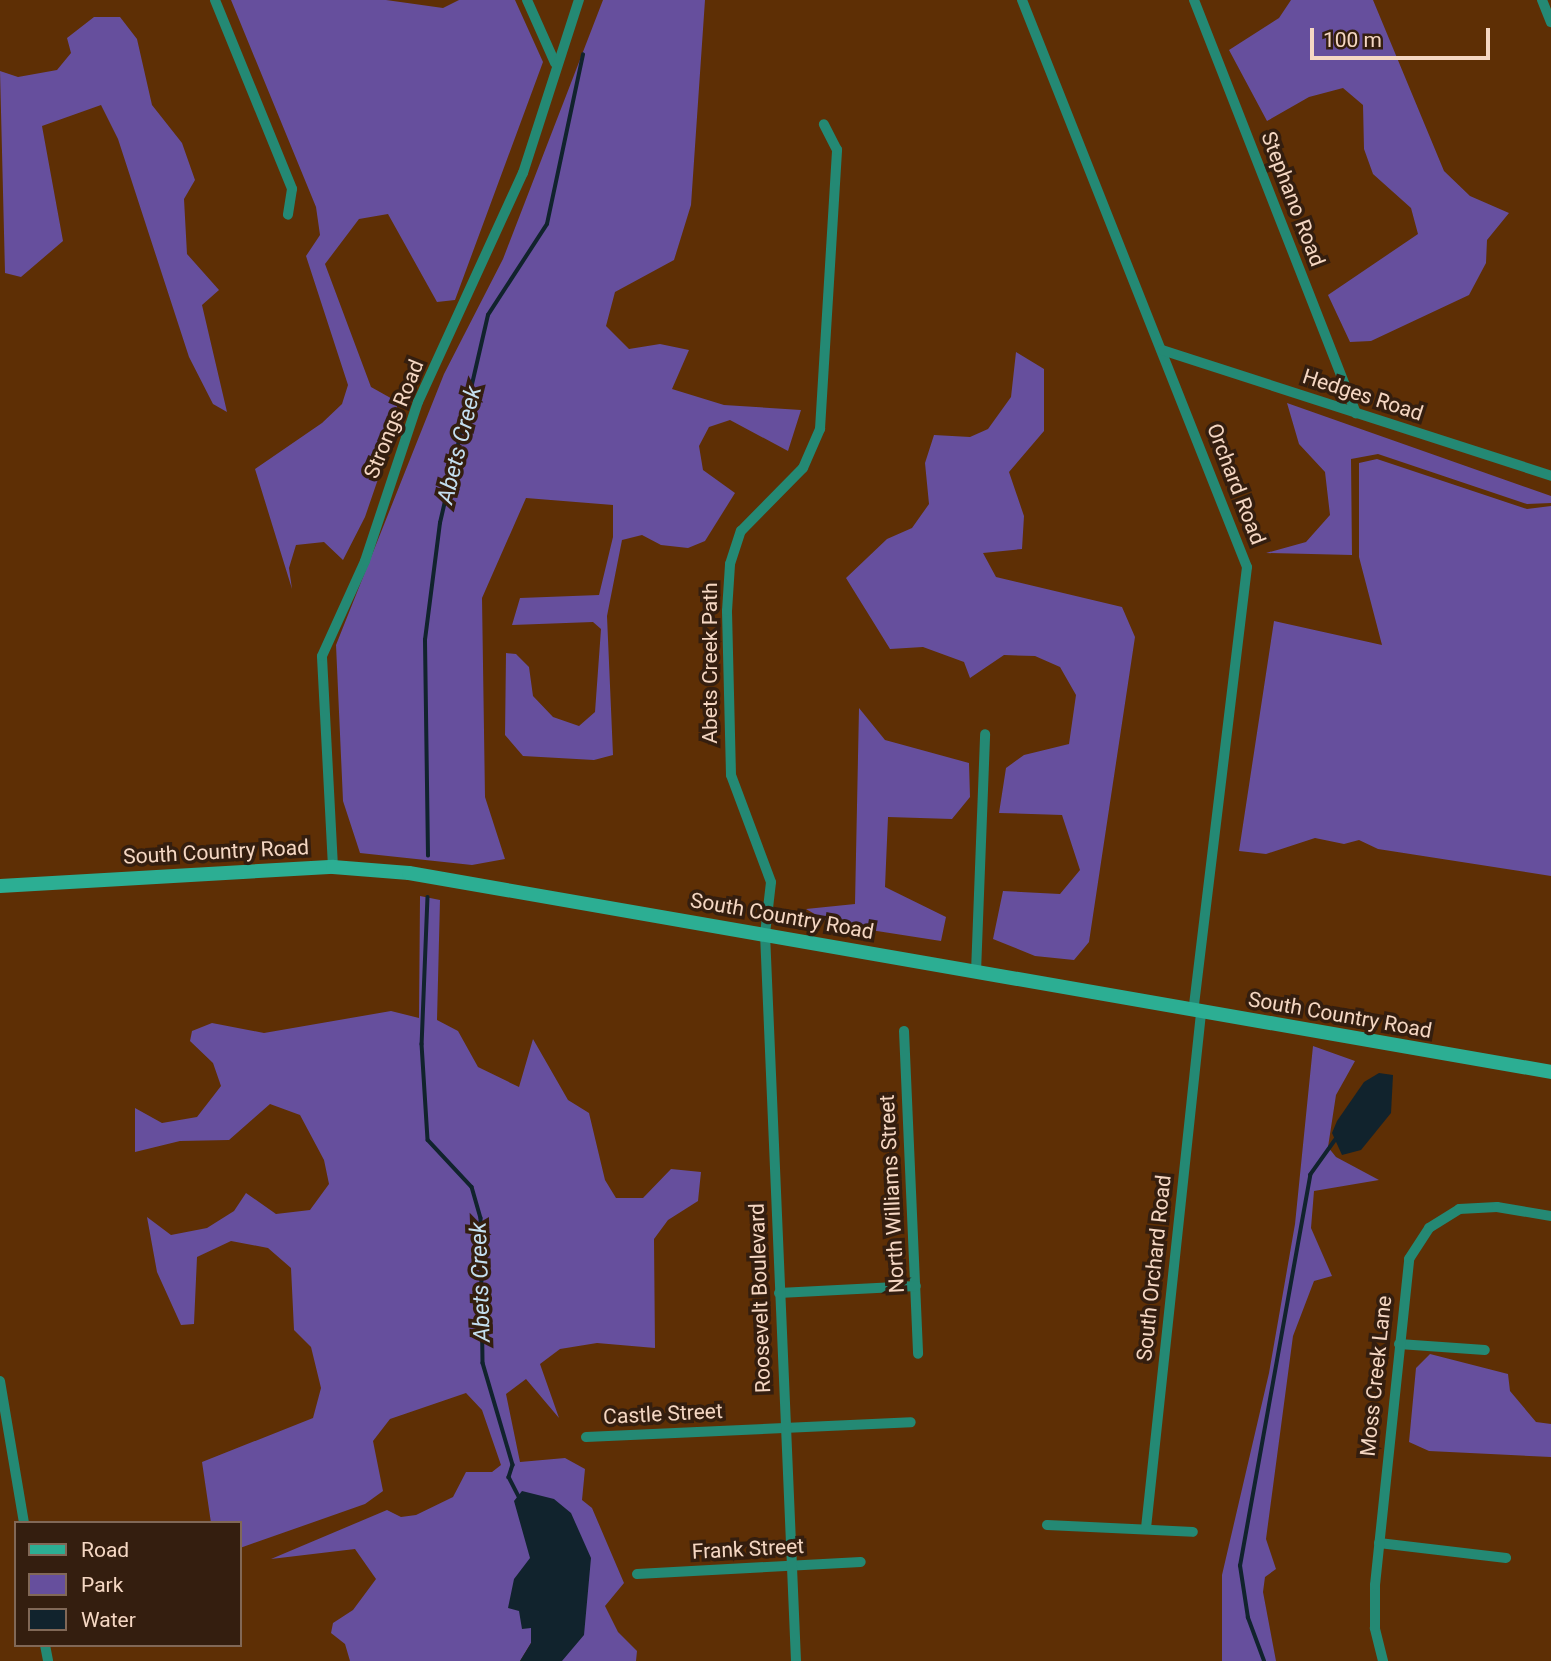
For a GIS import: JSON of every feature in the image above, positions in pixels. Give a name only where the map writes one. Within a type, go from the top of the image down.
[{"type":"main road","name":"South Country Road","points":[[0,886],[333,867],[409,873],[1551,1072]]},
{"type":"street","points":[[215,0],[292,188],[288,215]]},
{"type":"street","points":[[527,0],[555,63]]},
{"type":"street","name":"Strongs Road","points":[[333,867],[322,656],[365,561],[418,402],[523,173],[555,63],[579,0]]},
{"type":"street","name":"Orchard Road","points":[[1022,0],[1247,567],[1197,1012]]},
{"type":"street","name":"Stephano Road","points":[[1194,0],[1356,413]]},
{"type":"street","points":[[1542,0],[1551,22]]},
{"type":"street","name":"Abets Creek Path","points":[[765,934],[771,882],[735,797],[731,775],[727,597],[730,564],[741,531],[803,468],[820,429],[837,150],[824,124]]},
{"type":"street","name":"Hedges Road","points":[[1162,350],[1551,477]]},
{"type":"street","points":[[976,972],[985,734]]},
{"type":"street","name":"Roosevelt Boulevard","points":[[765,934],[796,1661]]},
{"type":"street","name":"South Orchard Road","points":[[1146,1528],[1197,1012]]},
{"type":"street","name":"North Williams Street","points":[[904,1031],[918,1354]]},
{"type":"street","name":"Moss Creek Lane","points":[[1383,1661],[1373,1611],[1409,1259],[1429,1228],[1460,1209],[1477,1206],[1551,1216]]},
{"type":"street","points":[[779,1293],[916,1286]]},
{"type":"street","points":[[1399,1344],[1486,1350]]},
{"type":"street","points":[[0,1381],[24,1521]]},
{"type":"street","name":"Castle Street","points":[[586,1437],[911,1422]]},
{"type":"street","points":[[1047,1525],[1194,1532]]},
{"type":"street","points":[[1379,1543],[1506,1558]]},
{"type":"street","name":"Frank Street","points":[[637,1574],[861,1562]]},
{"type":"green space","points":[[231,0],[386,0],[443,8],[459,0],[515,0],[543,62],[455,300],[437,302],[388,214],[359,219],[325,264],[371,387],[396,401],[399,418],[365,517],[343,560],[324,542],[296,545],[289,568],[292,589],[255,469],[322,423],[342,404],[348,385],[306,256],[320,235],[316,207]]},
{"type":"green space","points":[[603,0],[705,0],[691,205],[674,260],[615,292],[606,326],[629,349],[660,344],[689,350],[672,389],[724,405],[801,410],[788,451],[730,420],[709,427],[699,446],[703,470],[735,493],[705,541],[688,548],[661,545],[642,535],[622,540],[607,616],[613,755],[594,760],[523,756],[505,735],[506,653],[516,654],[529,667],[533,696],[553,717],[579,726],[595,712],[601,629],[593,622],[512,625],[520,598],[599,595],[613,537],[613,505],[526,498],[482,598],[485,797],[505,859],[472,865],[360,853],[343,801],[336,645],[444,374],[503,259]]},
{"type":"green space","points":[[1291,0],[1373,0],[1444,171],[1470,196],[1509,213],[1487,240],[1486,263],[1469,295],[1371,341],[1350,342],[1328,295],[1418,234],[1411,208],[1373,174],[1364,149],[1363,105],[1343,88],[1309,97],[1267,121],[1229,50],[1279,18]]},
{"type":"green space","points":[[94,17],[120,17],[137,39],[152,105],[182,143],[195,180],[184,199],[187,254],[219,290],[202,305],[227,412],[213,404],[189,357],[118,139],[101,105],[42,126],[63,241],[21,277],[5,273],[0,71],[18,77],[57,70],[71,53],[67,38]]},
{"type":"green space","points":[[1016,352],[1044,369],[1044,431],[1009,472],[1024,516],[1022,549],[983,553],[996,577],[1122,607],[1135,637],[1089,942],[1074,960],[1035,956],[993,939],[1003,891],[1060,894],[1080,870],[1062,815],[999,813],[1006,768],[1024,755],[1069,744],[1076,695],[1060,667],[1035,656],[1004,655],[970,678],[964,662],[923,647],[890,649],[846,578],[887,539],[912,528],[929,504],[925,463],[934,435],[970,437],[988,429],[1011,397]]},
{"type":"green space","points":[[1287,403],[1551,496],[1551,503],[1527,504],[1378,454],[1351,459],[1352,555],[1266,553],[1306,542],[1330,515],[1325,472],[1299,444]]},
{"type":"green space","points":[[1377,459],[1527,509],[1551,506],[1551,876],[1378,849],[1359,840],[1344,844],[1315,838],[1266,854],[1239,851],[1274,621],[1382,645],[1359,557],[1359,463]]},
{"type":"green space","points":[[859,708],[885,740],[969,763],[970,797],[952,819],[888,817],[885,887],[946,917],[941,941],[832,924],[806,909],[855,904]]},
{"type":"green space","points":[[420,896],[440,900],[437,1020],[458,1031],[478,1067],[519,1087],[533,1039],[568,1100],[589,1113],[605,1180],[616,1198],[643,1198],[671,1169],[701,1172],[698,1201],[668,1220],[654,1239],[655,1348],[597,1343],[560,1349],[540,1364],[559,1418],[526,1379],[506,1394],[520,1462],[565,1458],[585,1469],[582,1500],[592,1508],[624,1583],[605,1606],[618,1632],[637,1651],[636,1661],[543,1661],[531,1627],[531,1643],[520,1661],[350,1661],[345,1644],[331,1633],[333,1623],[353,1610],[376,1579],[355,1549],[271,1559],[387,1510],[401,1517],[416,1515],[453,1497],[466,1472],[492,1472],[501,1465],[482,1410],[466,1393],[390,1419],[373,1441],[383,1491],[365,1504],[242,1547],[242,1521],[211,1521],[202,1462],[313,1418],[321,1388],[311,1347],[294,1330],[291,1268],[268,1248],[231,1241],[197,1257],[194,1324],[181,1325],[157,1272],[147,1217],[171,1235],[207,1228],[234,1211],[246,1193],[276,1214],[310,1210],[329,1184],[324,1160],[300,1115],[270,1104],[229,1140],[180,1141],[135,1152],[135,1108],[162,1123],[197,1117],[221,1086],[213,1063],[190,1041],[192,1031],[212,1023],[264,1033],[391,1011],[419,1018]]},
{"type":"green space","points":[[1313,1046],[1355,1061],[1336,1095],[1328,1147],[1336,1157],[1379,1180],[1314,1191],[1311,1228],[1332,1276],[1314,1281],[1293,1336],[1266,1539],[1276,1569],[1265,1577],[1263,1592],[1276,1661],[1222,1661],[1222,1575],[1269,1373],[1295,1224]]},
{"type":"green space","points":[[1430,1354],[1508,1374],[1510,1391],[1536,1422],[1551,1424],[1551,1457],[1429,1451],[1409,1442],[1416,1368]]},
{"type":"water","points":[[1379,1073],[1393,1075],[1391,1113],[1361,1150],[1342,1155],[1332,1133],[1337,1121],[1364,1082]]},
{"type":"water","points":[[522,1491],[554,1499],[571,1513],[591,1558],[584,1635],[562,1661],[520,1661],[531,1643],[531,1628],[522,1629],[519,1611],[508,1608],[514,1579],[530,1558],[514,1501]]},
{"type":"waterway","name":"Abets Creek","points":[[428,856],[425,640],[440,523],[488,315],[547,224],[583,55]]},
{"type":"waterway","name":"Abets Creek","points":[[428,897],[422,1044],[428,1140],[472,1187],[481,1218],[483,1363],[513,1465],[509,1477],[519,1497]]},
{"type":"waterway","points":[[1264,1661],[1248,1618],[1240,1566],[1310,1175],[1335,1140]]}]
